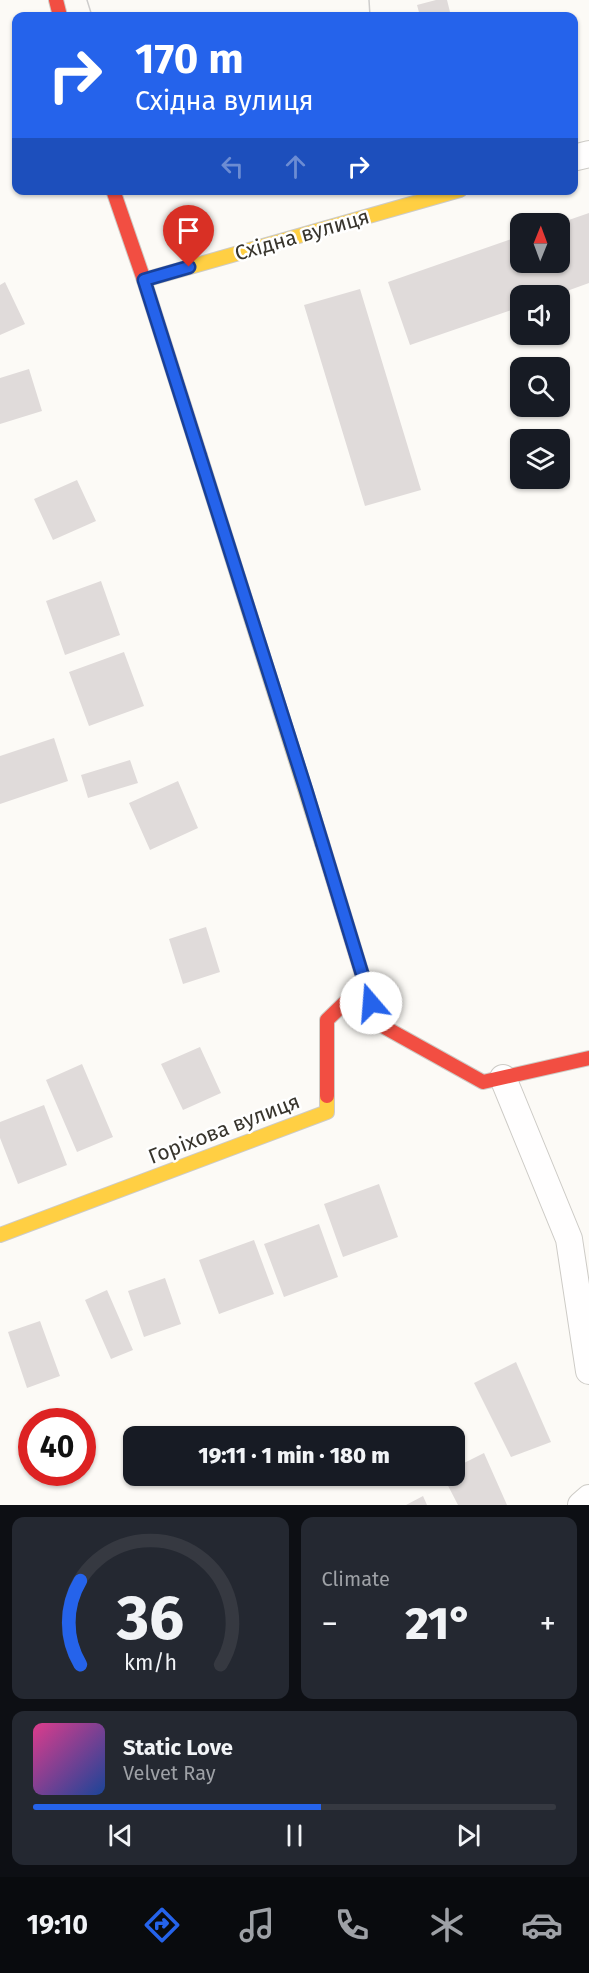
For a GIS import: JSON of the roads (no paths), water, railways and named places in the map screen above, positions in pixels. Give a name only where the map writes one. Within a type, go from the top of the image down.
[{"type":"street","points":[[115,195],[144,280],[306,790],[377,1023],[483,1082],[589,1058]]},
{"type":"street","name":"Східна вулиця","points":[[144,280],[442,195]]},
{"type":"street","name":"Горіхова вулиця","points":[[0,1235],[327,1112],[327,1020],[364,984]]},
{"type":"street","points":[[503,1078],[569,1239],[589,1371]]},
{"type":"street","points":[[581,1505],[589,1498]]},
{"type":"tram line","points":[[87,0],[91,12]]},
{"type":"tram line","points":[[369,0],[370,12]]}]
